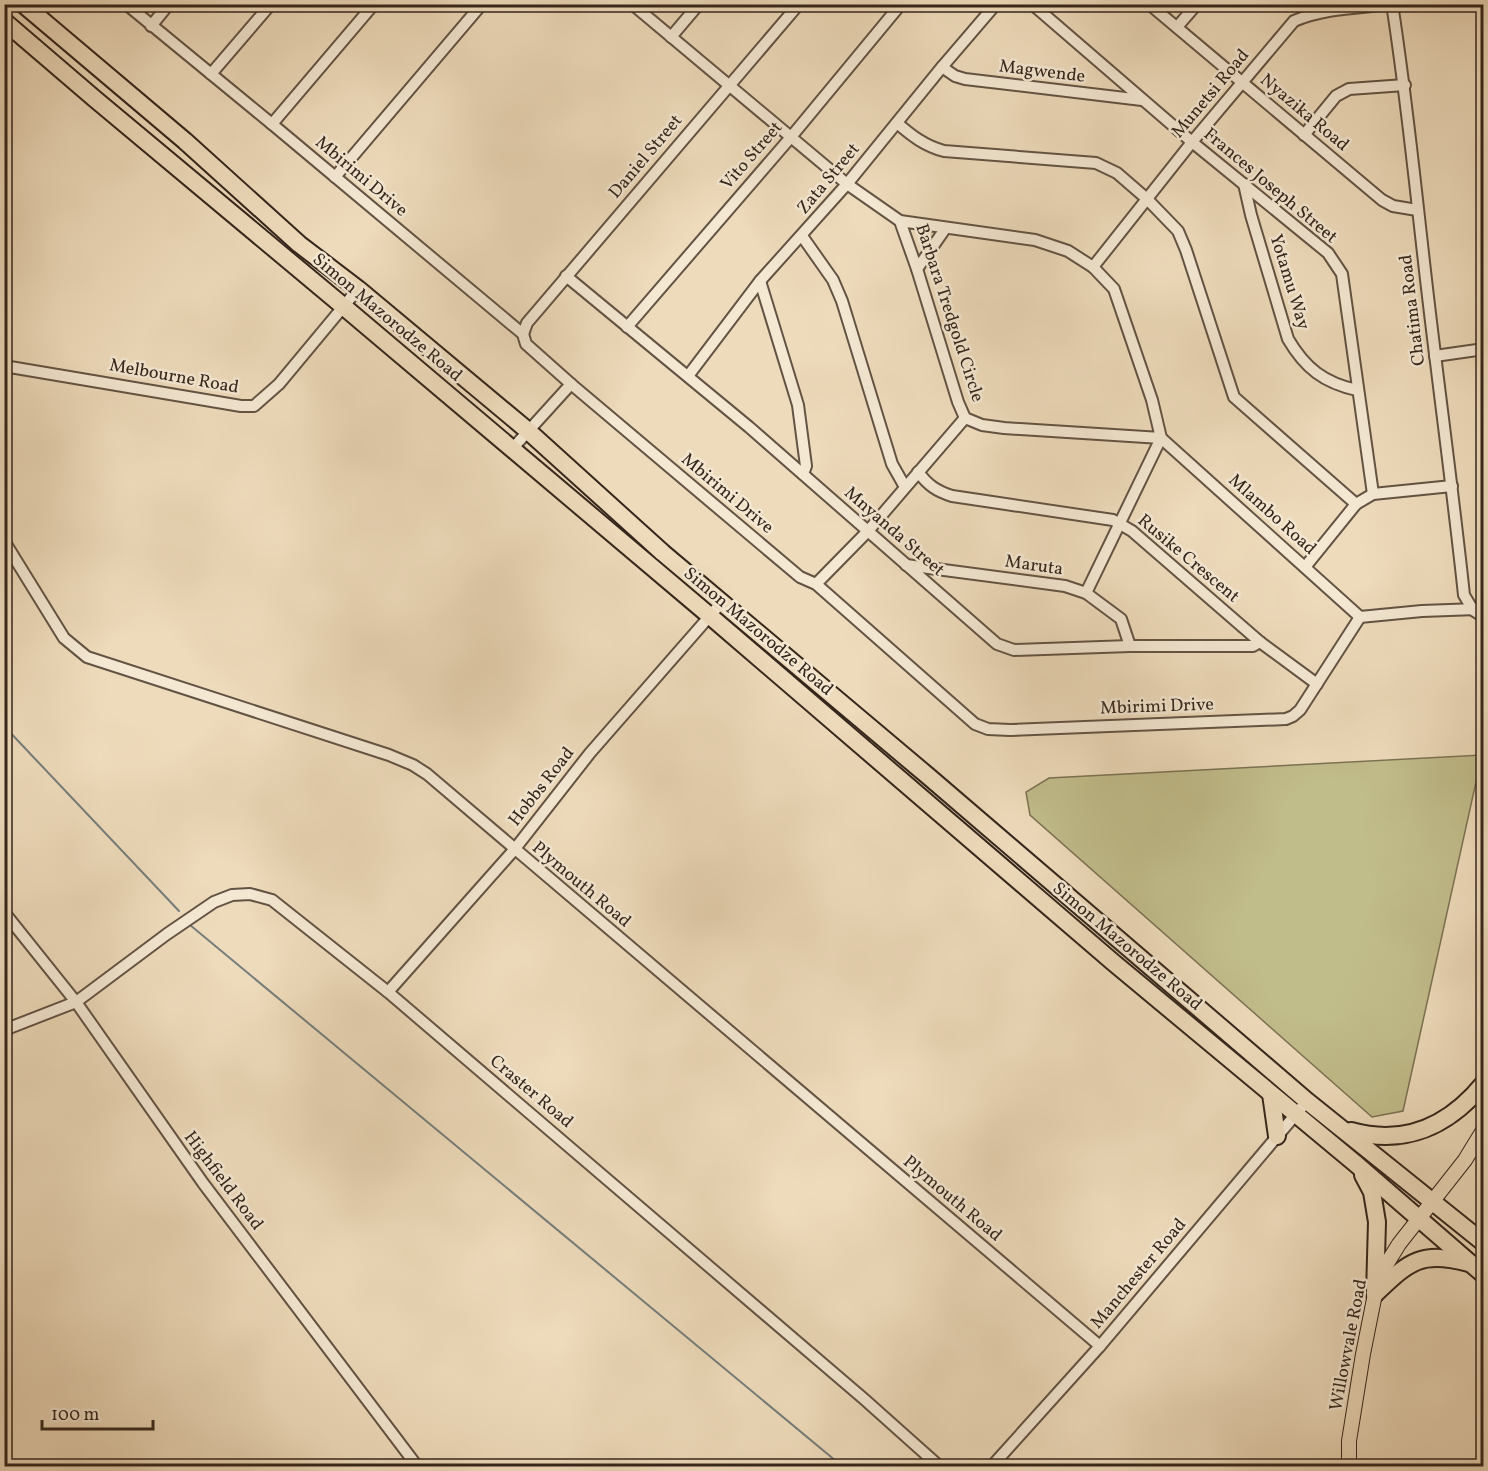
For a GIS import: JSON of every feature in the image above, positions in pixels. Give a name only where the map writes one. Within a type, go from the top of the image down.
[{"type":"highway","name":"Simon Mazorodze Road","points":[[23,4],[186,141],[299,244],[358,289],[527,430],[663,553],[1344,1130],[1426,1210],[1470,1263],[1484,1275]]},
{"type":"highway","name":"Simon Mazorodze Road","points":[[4,21],[710,616],[1114,963],[1295,1114],[1356,1164],[1426,1210],[1484,1243]]},
{"type":"highway","points":[[299,244],[313,266],[338,290],[343,306]]},
{"type":"highway","points":[[663,553],[677,577],[703,599],[710,616]]},
{"type":"highway","points":[[1254,1056],[1267,1080],[1294,1103],[1295,1114]]},
{"type":"highway","points":[[1344,1130],[1384,1137],[1401,1136],[1427,1128],[1459,1108],[1484,1083]]},
{"type":"highway","points":[[1271,1094],[1277,1136]]},
{"type":"highway","points":[[1356,1164],[1376,1204],[1375,1294]]},
{"type":"highway","points":[[1375,1294],[1398,1271],[1421,1259],[1444,1257],[1470,1263]]},
{"type":"main road","name":"Willowvale Road","points":[[1349,1467],[1349,1441],[1375,1294],[1392,1254],[1465,1160],[1484,1129]]},
{"type":"main road","name":"Willowvale Road","points":[[1339,1467],[1349,1441]]},
{"type":"street","name":"Mbirimi Drive","points":[[126,4],[523,334],[526,344],[571,384],[800,577],[816,584],[975,724],[988,729],[1010,730],[1286,719],[1299,710],[1360,617]]},
{"type":"street","points":[[151,26],[169,4]]},
{"type":"street","points":[[212,74],[272,4]]},
{"type":"street","points":[[272,124],[374,4]]},
{"type":"street","points":[[336,177],[482,4]]},
{"type":"street","points":[[632,4],[847,184],[900,221]]},
{"type":"street","points":[[671,37],[699,4]]},
{"type":"street","name":"Daniel Street","points":[[523,334],[527,323],[566,276],[799,4]]},
{"type":"street","name":"Vito Street","points":[[627,327],[791,137],[901,4]]},
{"type":"street","name":"Zata Street","points":[[688,376],[760,281],[847,184],[996,4]]},
{"type":"street","name":"Frances Joseph Street","points":[[1032,4],[1142,100],[1328,253],[1336,263],[1342,274],[1373,494]]},
{"type":"street","name":"Nyazika Road","points":[[1149,4],[1382,200],[1393,206],[1418,210]]},
{"type":"street","points":[[1177,27],[1197,4]]},
{"type":"street","name":"Munetsi Road","points":[[1093,267],[1192,142],[1294,21],[1309,14],[1328,10],[1391,4]]},
{"type":"street","name":"Chatima Road","points":[[1391,4],[1405,85],[1464,595],[1478,609]]},
{"type":"street","name":"Magwende","points":[[942,67],[955,76],[965,79],[1142,100]]},
{"type":"street","points":[[1304,135],[1336,96],[1349,89],[1405,85]]},
{"type":"street","points":[[897,123],[923,143],[944,151],[1096,164],[1117,172],[1178,231],[1234,397],[1356,504]]},
{"type":"street","name":"Yotamu Way","points":[[1244,184],[1288,339],[1297,354],[1322,378],[1357,390]]},
{"type":"street","name":"Barbara Tredgold Circle","points":[[900,221],[1035,240],[1068,252],[1093,267],[1113,288],[1152,400],[1161,438],[1004,428],[982,424],[965,417],[958,402],[900,221]]},
{"type":"street","points":[[917,269],[945,229]]},
{"type":"street","points":[[802,236],[833,280],[842,302],[892,464],[905,487]]},
{"type":"street","name":"Mnyanda Street","points":[[566,276],[688,376],[1004,647],[1014,650],[1130,646],[1253,646],[1260,642]]},
{"type":"street","points":[[760,281],[798,405],[806,465],[803,474]]},
{"type":"street","name":"Melbourne Road","points":[[4,366],[249,406],[260,402],[279,384],[358,289]]},
{"type":"street","points":[[1435,356],[1484,349]]},
{"type":"street","points":[[512,449],[571,384]]},
{"type":"street","points":[[816,584],[868,531],[965,417]]},
{"type":"street","points":[[1086,592],[1161,438]]},
{"type":"street","name":"Mlambo Road","points":[[1161,438],[1360,617]]},
{"type":"street","name":"Rusike Crescent","points":[[918,472],[929,485],[952,496],[1096,516],[1119,524],[1132,531],[1260,642],[1317,684]]},
{"type":"street","points":[[1305,567],[1356,504],[1373,494],[1452,486]]},
{"type":"street","name":"Plymouth Road","points":[[4,541],[64,638],[87,657],[389,755],[427,774],[1100,1346]]},
{"type":"street","name":"Maruta","points":[[906,565],[1065,586],[1086,592],[1121,619],[1130,646]]},
{"type":"street","name":"Hobbs Road","points":[[388,992],[514,850],[590,753],[722,602]]},
{"type":"street","points":[[1360,617],[1478,609],[1484,617]]},
{"type":"street","name":"Craster Road","points":[[4,1030],[76,1002],[166,934],[214,902],[232,895],[250,894],[272,900],[388,992],[855,1391],[939,1467]]},
{"type":"street","name":"Highfield Road","points":[[4,912],[76,1002],[203,1183],[417,1467]]},
{"type":"street","name":"Manchester Road","points":[[993,1467],[1100,1346],[1307,1101]]},
{"type":"shaded area","points":[[1482,755],[1403,1111],[1372,1117],[1030,815],[1026,792],[1049,778]]},
{"type":"waterway","points":[[4,726],[179,911]]},
{"type":"waterway","points":[[190,925],[842,1466]]}]
